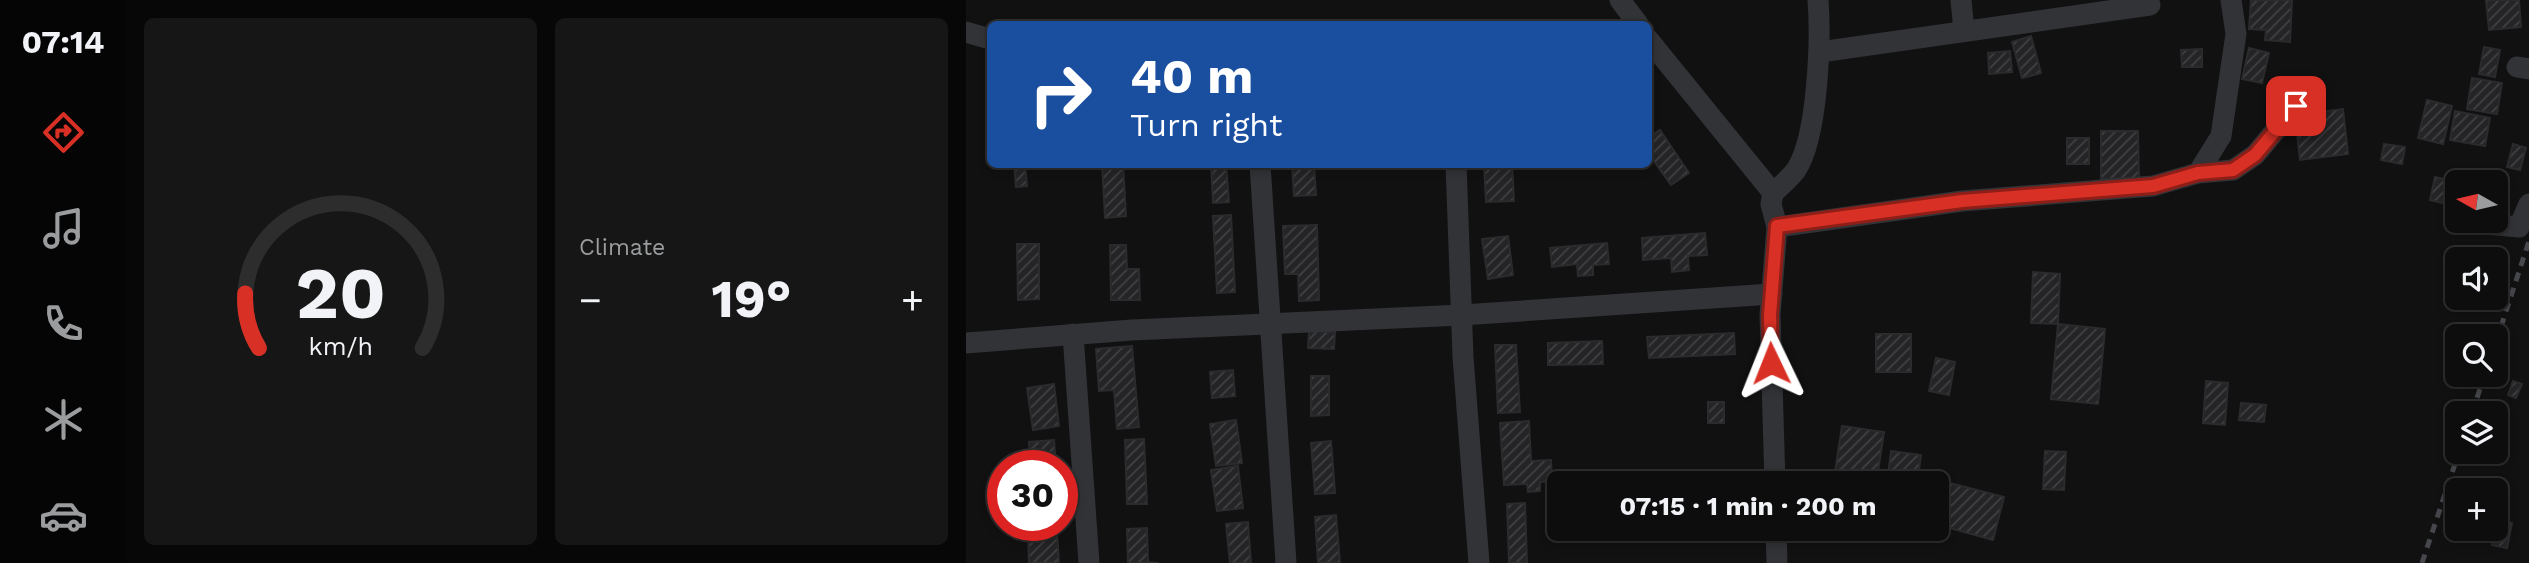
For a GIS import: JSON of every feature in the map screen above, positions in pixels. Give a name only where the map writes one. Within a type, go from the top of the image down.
[{"type":"street","points":[[1620,0],[1636,21]]},
{"type":"street","points":[[1775,471],[1770,315],[1777,226],[1771,204],[1773,193],[1796,170],[1807,145],[1820,52],[1818,0]]},
{"type":"street","points":[[1961,0],[1964,30]]},
{"type":"street","points":[[2198,173],[2221,136],[2236,34],[2231,0]]},
{"type":"street","points":[[1820,52],[2108,5],[2150,5]]},
{"type":"street","points":[[966,32],[987,38]]},
{"type":"street","points":[[1652,44],[1773,193]]},
{"type":"street","points":[[1777,226],[1962,201],[2153,186],[2198,173],[2233,170],[2255,155],[2296,106]]},
{"type":"street","points":[[1260,168],[1268,326],[1286,563]]},
{"type":"street","points":[[1456,168],[1462,315],[1479,563]]},
{"type":"street","points":[[2524,224],[2529,204]]},
{"type":"street","points":[[966,342],[1073,334],[1462,315],[1772,294]]},
{"type":"street","points":[[1073,334],[1089,563]]},
{"type":"street","points":[[1776,541],[1777,563]]},
{"type":"building","points":[[2251,0],[2292,0],[2290,42],[2265,40],[2266,30],[2249,29]]},
{"type":"building","points":[[2486,0],[2519,0],[2521,27],[2489,30]]},
{"type":"building","points":[[2031,36],[2041,73],[2022,78],[2012,42]]},
{"type":"building","points":[[2484,47],[2500,50],[2495,77],[2479,74]]},
{"type":"building","points":[[2249,48],[2269,53],[2262,83],[2242,79]]},
{"type":"building","points":[[2202,49],[2202,67],[2182,67],[2181,50]]},
{"type":"building","points":[[2010,51],[2012,72],[1989,74],[1988,53]]},
{"type":"building","points":[[2472,78],[2502,83],[2497,114],[2467,109]]},
{"type":"building","points":[[2427,100],[2452,106],[2443,144],[2418,138]]},
{"type":"building","points":[[2343,109],[2348,154],[2300,160],[2295,115]]},
{"type":"building","points":[[2455,111],[2490,118],[2485,146],[2450,140]]},
{"type":"building","points":[[1660,130],[1689,173],[1671,185],[1652,159],[1652,135]]},
{"type":"building","points":[[2101,131],[2138,131],[2139,178],[2101,179]]},
{"type":"building","points":[[2067,138],[2089,138],[2089,164],[2067,164]]},
{"type":"building","points":[[2384,144],[2405,147],[2402,164],[2381,160]]},
{"type":"building","points":[[2513,144],[2526,148],[2520,170],[2507,167]]},
{"type":"building","points":[[1014,168],[1025,168],[1027,186],[1016,187]]},
{"type":"building","points":[[1102,168],[1123,168],[1126,216],[1105,218]]},
{"type":"building","points":[[1211,168],[1226,168],[1229,202],[1213,203]]},
{"type":"building","points":[[1292,168],[1314,168],[1316,195],[1294,196]]},
{"type":"building","points":[[1484,168],[1512,168],[1514,201],[1486,202]]},
{"type":"building","points":[[2435,177],[2445,179],[2445,204],[2430,200]]},
{"type":"building","points":[[1231,215],[1235,292],[1217,293],[1213,216]]},
{"type":"building","points":[[1317,225],[1319,300],[1299,301],[1298,274],[1285,274],[1283,226]]},
{"type":"building","points":[[1705,233],[1707,255],[1688,256],[1689,270],[1672,272],[1671,258],[1643,260],[1642,238]]},
{"type":"building","points":[[1508,236],[1513,275],[1488,279],[1482,239]]},
{"type":"building","points":[[1607,243],[1609,264],[1593,265],[1593,275],[1578,276],[1577,264],[1552,267],[1550,248]]},
{"type":"building","points":[[1017,244],[1039,244],[1039,299],[1018,300]]},
{"type":"building","points":[[1110,245],[1126,245],[1127,269],[1139,269],[1140,300],[1111,300]]},
{"type":"building","points":[[2033,272],[2060,274],[2058,324],[2031,323]]},
{"type":"building","points":[[2058,324],[2105,329],[2098,404],[2051,399]]},
{"type":"building","points":[[1309,331],[1335,332],[1334,349],[1308,348]]},
{"type":"building","points":[[1734,333],[1735,354],[1649,358],[1647,337]]},
{"type":"building","points":[[1876,334],[1911,334],[1911,372],[1876,372]]},
{"type":"building","points":[[1602,341],[1603,364],[1548,365],[1548,343]]},
{"type":"building","points":[[1495,345],[1516,345],[1520,412],[1498,413]]},
{"type":"building","points":[[1132,346],[1139,427],[1117,429],[1114,390],[1099,391],[1096,349]]},
{"type":"building","points":[[1936,358],[1955,362],[1949,395],[1929,391]]},
{"type":"building","points":[[1233,370],[1235,396],[1212,398],[1210,372]]},
{"type":"building","points":[[1311,376],[1329,376],[1329,415],[1311,416]]},
{"type":"building","points":[[2206,381],[2228,383],[2225,425],[2203,423]]},
{"type":"building","points":[[2513,381],[2522,384],[2516,398],[2508,395]]},
{"type":"building","points":[[1054,384],[1059,426],[1033,430],[1027,388]]},
{"type":"building","points":[[1708,402],[1724,402],[1724,423],[1708,423]]},
{"type":"building","points":[[2241,403],[2266,405],[2264,422],[2239,420]]},
{"type":"building","points":[[1236,420],[1242,463],[1216,466],[1210,424]]},
{"type":"building","points":[[1529,421],[1531,461],[1551,460],[1552,471],[1547,471],[1547,481],[1540,482],[1540,491],[1528,492],[1527,484],[1504,485],[1500,423]]},
{"type":"building","points":[[1842,426],[1884,432],[1878,471],[1835,471]]},
{"type":"building","points":[[1144,439],[1147,504],[1127,504],[1125,440]]},
{"type":"building","points":[[1054,440],[1055,450],[1030,450],[1029,442]]},
{"type":"building","points":[[1331,441],[1335,493],[1315,494],[1311,443]]},
{"type":"building","points":[[1891,451],[1921,455],[1919,471],[1888,471]]},
{"type":"building","points":[[2045,451],[2066,452],[2064,490],[2043,489]]},
{"type":"building","points":[[1238,466],[1243,508],[1217,511],[1211,470]]},
{"type":"building","points":[[1950,483],[2004,497],[1993,540],[1949,528]]},
{"type":"building","points":[[1525,503],[1527,563],[1509,563],[1507,504]]},
{"type":"building","points":[[1336,515],[1340,563],[1318,563],[1315,517]]},
{"type":"building","points":[[1248,522],[1251,563],[1230,563],[1226,524]]},
{"type":"building","points":[[2508,522],[2512,523],[2507,548],[2492,545],[2493,541],[2508,541]]},
{"type":"building","points":[[1147,528],[1148,562],[1159,563],[1128,563],[1127,529]]},
{"type":"building","points":[[1028,541],[1058,541],[1059,563],[1029,563]]},
{"type":"railway","points":[[2502,324],[2529,241]]},
{"type":"railway","points":[[2476,401],[2481,387]]},
{"type":"railway","points":[[2422,563],[2455,464]]},
{"type":"route","points":[[1771,363],[1770,315],[1777,226],[1962,201],[2153,186],[2198,173],[2233,170],[2255,155],[2296,106]]}]
